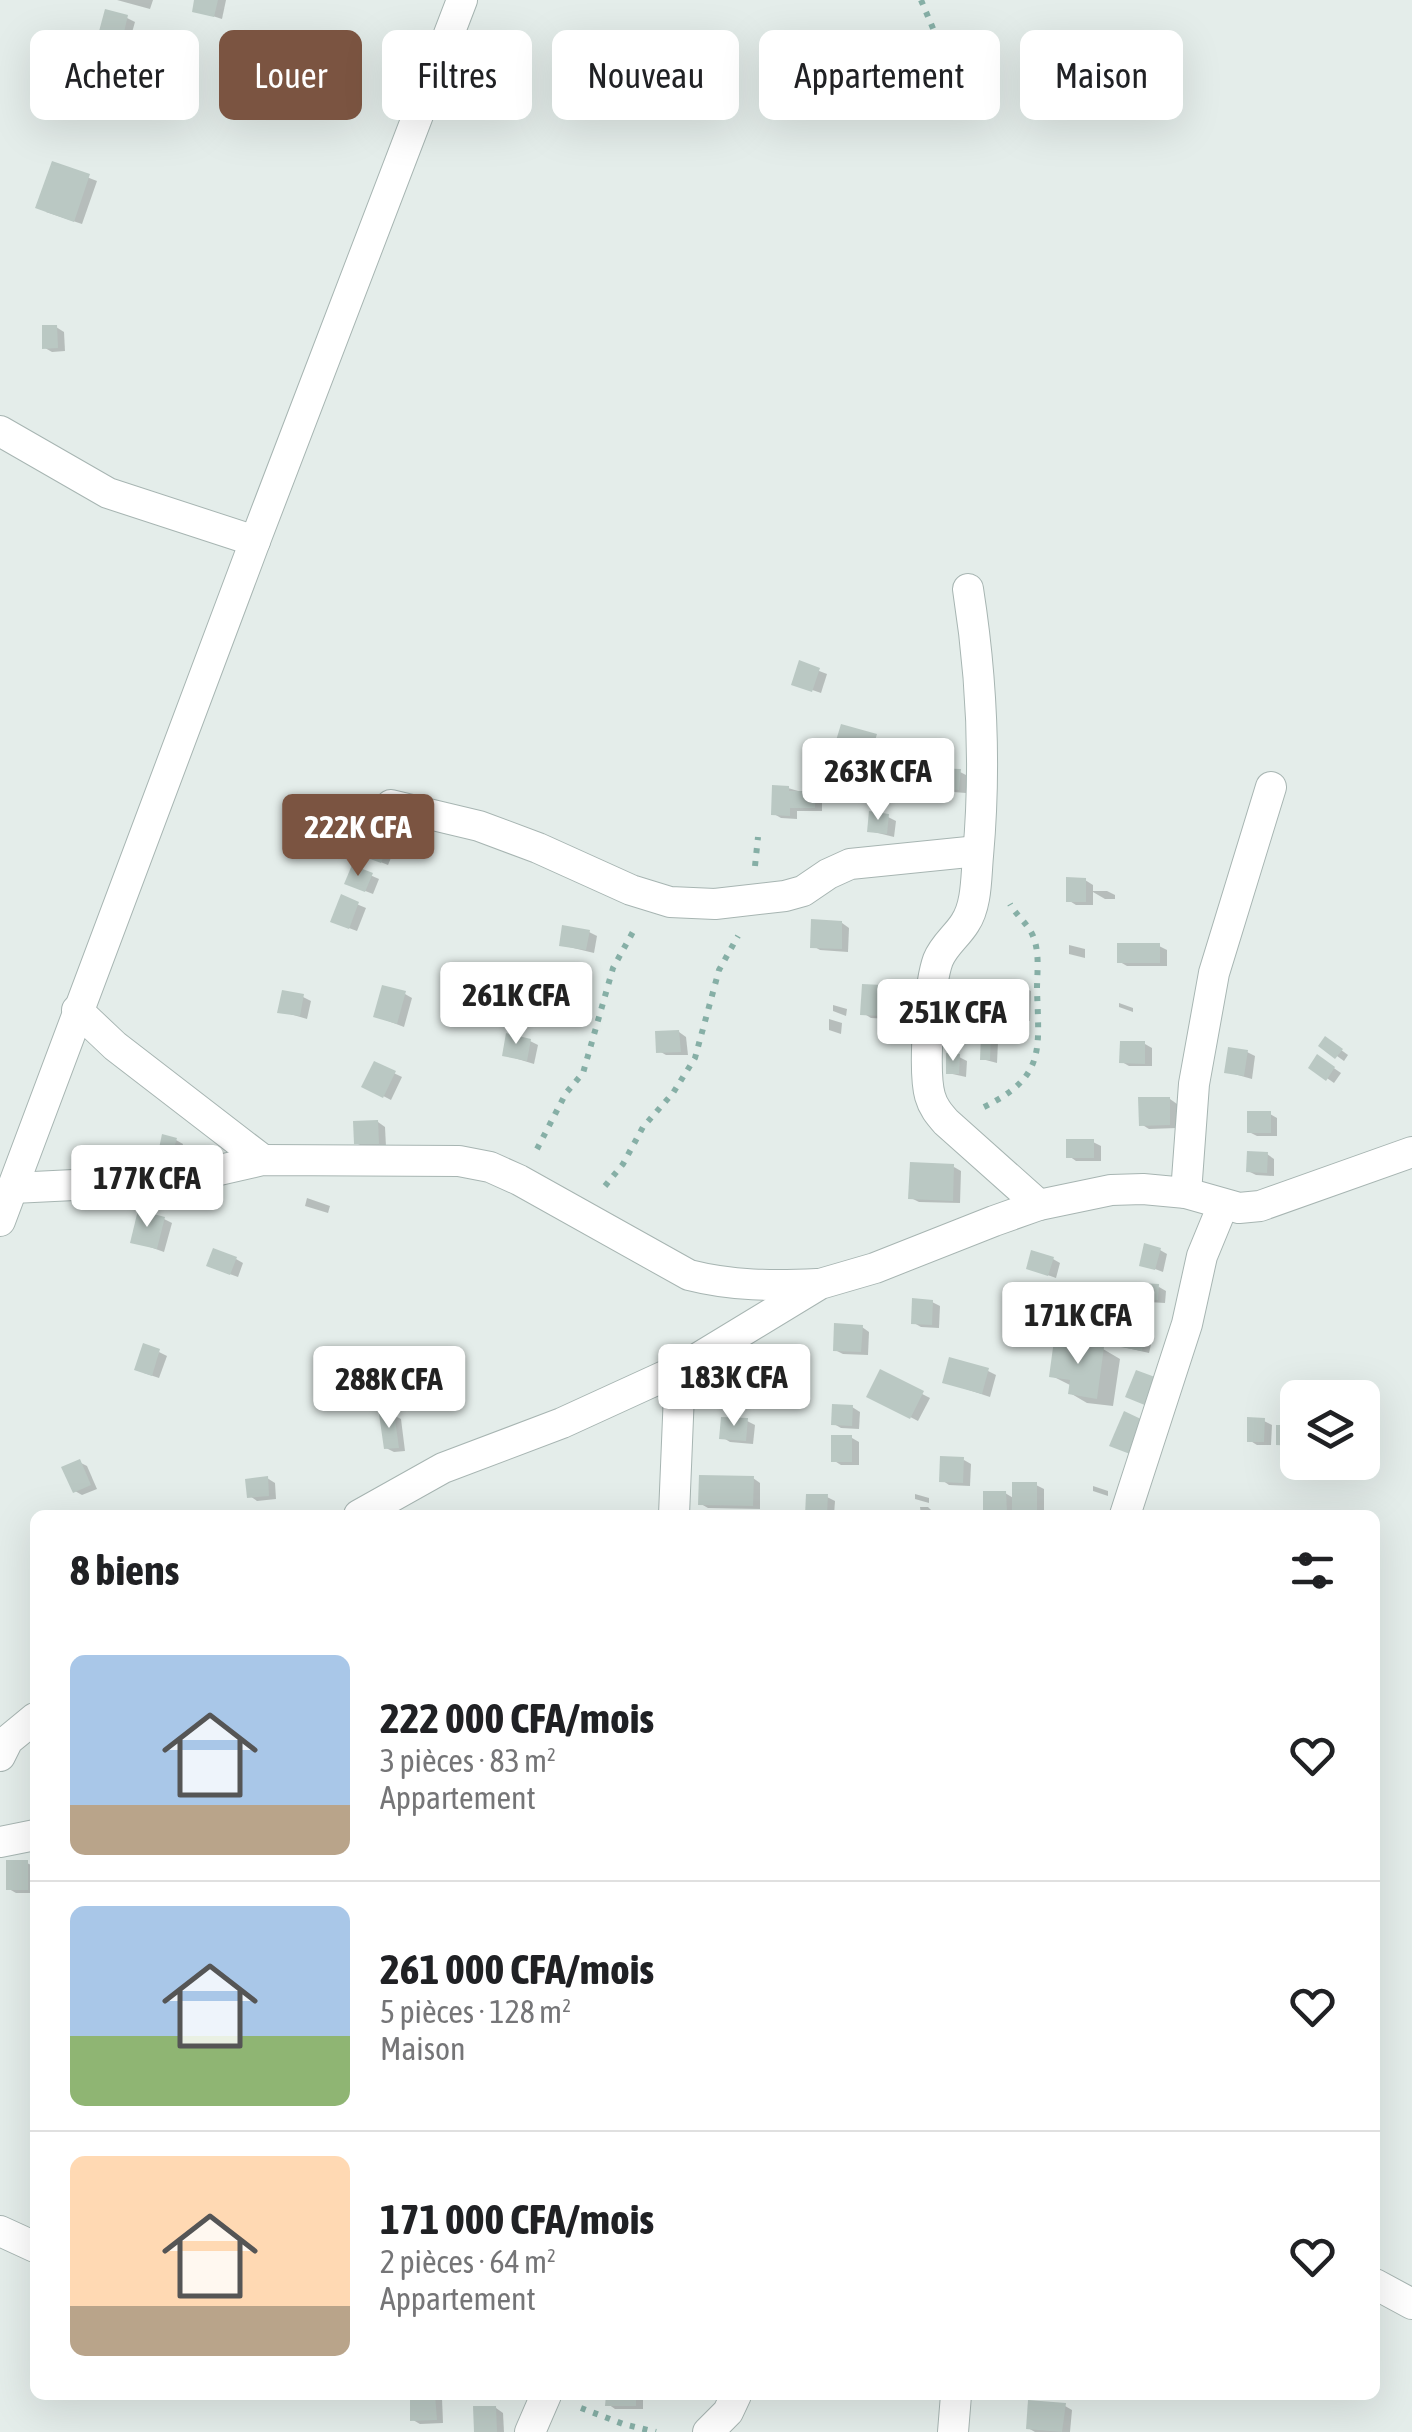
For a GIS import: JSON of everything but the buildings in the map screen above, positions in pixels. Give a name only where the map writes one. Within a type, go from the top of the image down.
[{"type":"street","points":[[0,1221],[462,0]]},
{"type":"street","points":[[0,430],[108,493],[255,541]]},
{"type":"street","points":[[968,590],[982,739],[978,850],[967,922],[940,956],[933,976],[927,1072],[934,1107],[946,1122],[1039,1205]]},
{"type":"street","points":[[1186,1193],[1194,1084],[1214,974],[1270,787]]},
{"type":"street","points":[[392,805],[479,826],[670,902],[715,904],[752,900],[803,891],[850,864],[978,850]]},
{"type":"street","points":[[77,1010],[129,1058],[263,1160]]},
{"type":"street","points":[[368,1510],[443,1468],[562,1423],[680,1369],[820,1284],[875,1268],[1039,1205],[1111,1190],[1143,1189],[1186,1193],[1222,1205],[1260,1206],[1412,1152]]},
{"type":"street","points":[[13,1188],[176,1180],[263,1160],[459,1160],[490,1167],[520,1180],[689,1275],[717,1283],[820,1284]]},
{"type":"street","points":[[1127,1510],[1187,1324],[1202,1256],[1222,1205]]},
{"type":"street","points":[[674,1510],[680,1369]]},
{"type":"street","points":[[0,1756],[8,1740],[30,1722]]},
{"type":"street","points":[[0,1842],[30,1836]]},
{"type":"street","points":[[0,2231],[30,2245]]},
{"type":"street","points":[[1380,2287],[1412,2304]]},
{"type":"street","points":[[530,2432],[558,2400]]},
{"type":"street","points":[[708,2432],[728,2412],[734,2400]]},
{"type":"street","points":[[953,2432],[956,2400]]},
{"type":"path","points":[[921,0],[934,30]]},
{"type":"path","points":[[584,1213],[623,1164],[643,1127],[695,1058],[719,970],[736,942],[752,900],[758,837]]},
{"type":"path","points":[[946,1122],[1004,1098],[1020,1085],[1036,1061],[1037,952],[1031,931],[1018,917],[978,850]]},
{"type":"path","points":[[520,1180],[566,1093],[583,1073],[612,968],[638,924],[670,902]]},
{"type":"path","points":[[558,2400],[656,2432]]}]
